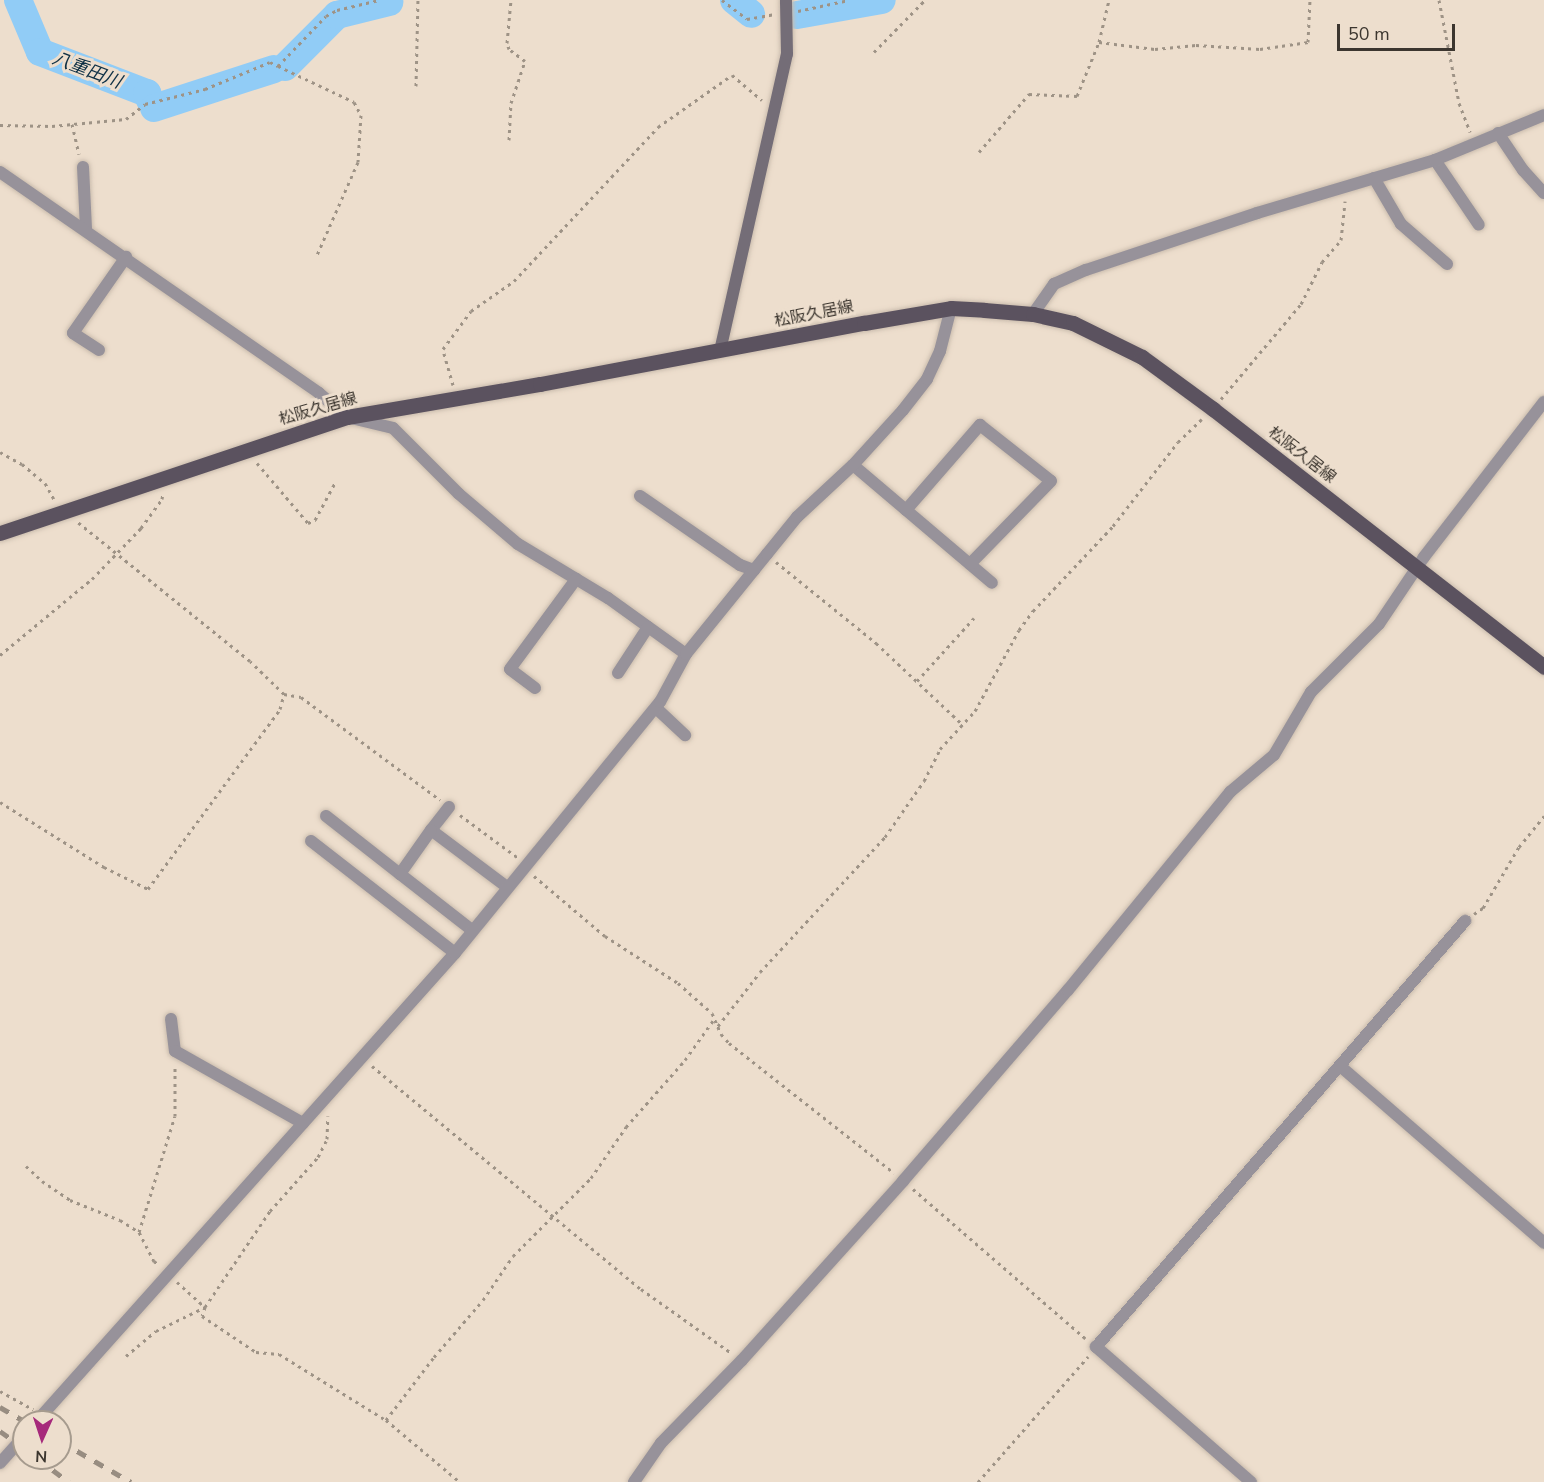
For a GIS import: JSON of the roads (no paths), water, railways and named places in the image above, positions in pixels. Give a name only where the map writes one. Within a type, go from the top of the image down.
[{"type":"main road","name":"松阪久居線","points":[[0,533],[347,417],[457,399],[951,308],[1033,314],[1073,323],[1142,357],[1213,409],[1544,667]]},
{"type":"street","points":[[720,351],[787,54],[786,0]]},
{"type":"street","points":[[1033,314],[1054,284],[1086,270],[1257,213],[1435,160],[1544,115]]},
{"type":"street","points":[[1498,133],[1523,170],[1544,194]]},
{"type":"street","points":[[1435,160],[1479,225]]},
{"type":"street","points":[[83,167],[86,229]]},
{"type":"street","points":[[0,172],[86,229],[319,393],[347,417],[393,428],[459,494],[518,544],[576,579],[686,654]]},
{"type":"street","points":[[1374,178],[1401,224],[1447,264]]},
{"type":"street","points":[[99,350],[73,333],[126,257]]},
{"type":"street","points":[[46,1410],[455,953],[523,867],[656,708],[686,654],[797,517],[853,465],[927,379],[940,351],[951,308]]},
{"type":"street","points":[[634,1482],[662,1443],[741,1360],[903,1181],[1068,990],[1230,792],[1274,755],[1311,692],[1379,624],[1417,567],[1544,402]]},
{"type":"street","points":[[906,510],[980,425],[1051,481],[970,564]]},
{"type":"street","points":[[853,465],[992,583]]},
{"type":"street","points":[[640,496],[740,565],[754,570]]},
{"type":"street","points":[[535,688],[510,669],[576,579]]},
{"type":"street","points":[[618,673],[648,627]]},
{"type":"street","points":[[656,708],[685,735]]},
{"type":"street","points":[[400,874],[449,807]]},
{"type":"street","points":[[326,816],[472,930]]},
{"type":"street","points":[[431,830],[507,887]]},
{"type":"street","points":[[311,841],[455,953]]},
{"type":"street","points":[[1251,1482],[1096,1347],[1465,921]]},
{"type":"street","points":[[171,1019],[175,1051],[303,1123]]},
{"type":"street","points":[[1340,1066],[1544,1243]]},
{"type":"street","points":[[0,1463],[12,1450]]},
{"type":"waterway","name":"八重田川","points":[[18,0],[40,52],[147,93],[150,100]]},
{"type":"waterway","name":"八重田川","points":[[734,0],[751,14]]},
{"type":"waterway","name":"八重田川","points":[[797,15],[882,0]]},
{"type":"waterway","name":"八重田川","points":[[285,67],[337,15],[389,2]]},
{"type":"waterway","name":"八重田川","points":[[154,108],[274,69]]},
{"type":"railway","points":[[0,1407],[12,1414]]},
{"type":"railway","points":[[0,1431],[12,1440]]},
{"type":"railway","points":[[72,1448],[131,1482]]},
{"type":"railway","points":[[53,1470],[69,1482]]}]
